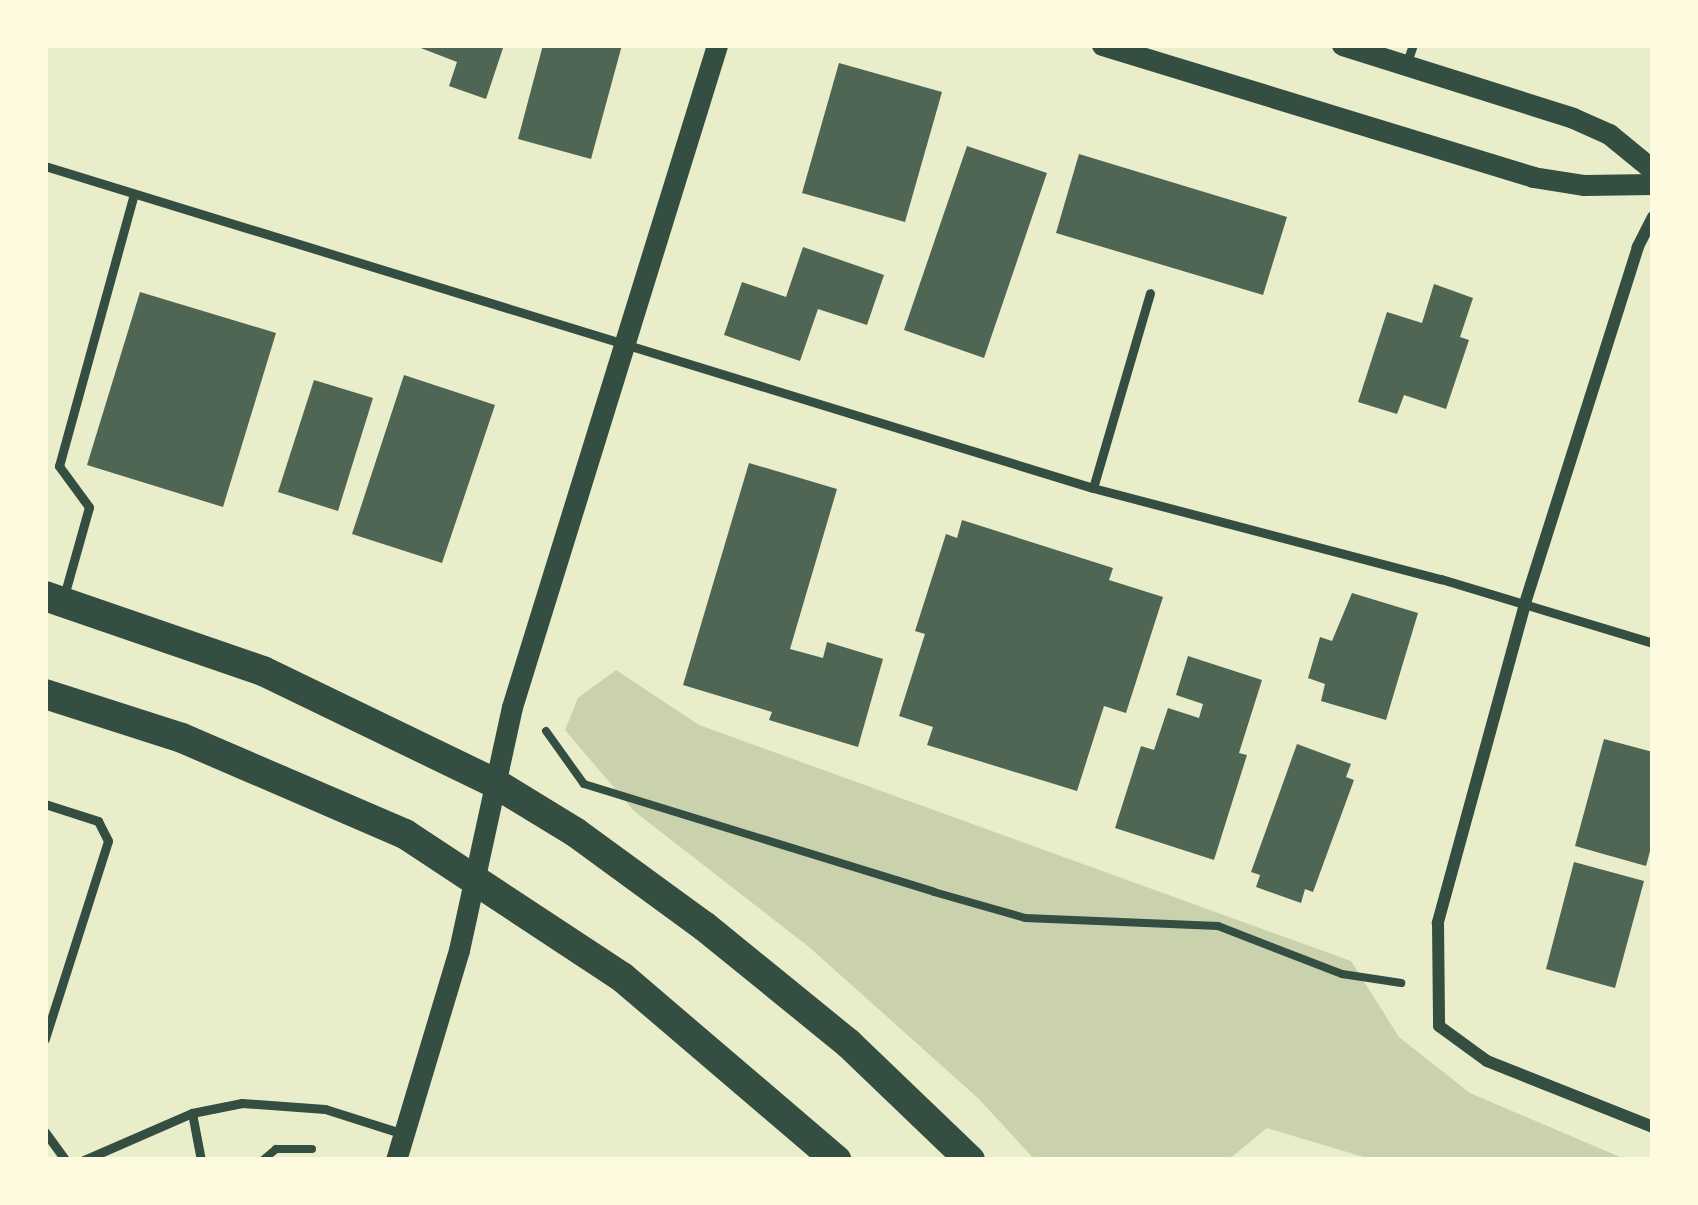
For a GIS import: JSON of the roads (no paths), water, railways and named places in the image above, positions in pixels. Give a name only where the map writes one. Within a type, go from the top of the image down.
[{"type":"main road","points":[[54,599],[263,671],[494,782],[704,926],[848,1043],[970,1160]]},
{"type":"main road","points":[[45,694],[137,722],[405,834],[622,977],[836,1160]]},
{"type":"street","points":[[396,1160],[458,950],[494,782],[623,341],[717,45]]},
{"type":"street","points":[[1102,45],[1533,177],[1584,185],[1653,184]]},
{"type":"street","points":[[1342,45],[1410,55],[1573,118],[1609,134],[1653,170]]},
{"type":"street","points":[[1653,217],[1637,247],[1525,604],[1438,923],[1439,1026],[1486,1061],[1653,1127]]},
{"type":"lane","points":[[45,166],[1094,488],[1653,643]]},
{"type":"lane","points":[[54,599],[89,507],[59,466],[134,194]]},
{"type":"lane","points":[[1094,488],[1150,293]]},
{"type":"lane","points":[[45,804],[98,821],[108,841],[45,1039]]},
{"type":"lane","points":[[84,1160],[192,1113],[242,1103],[288,1102],[404,1135]]},
{"type":"lane","points":[[192,1113],[201,1160]]},
{"type":"lane","points":[[45,1132],[65,1160]]}]
